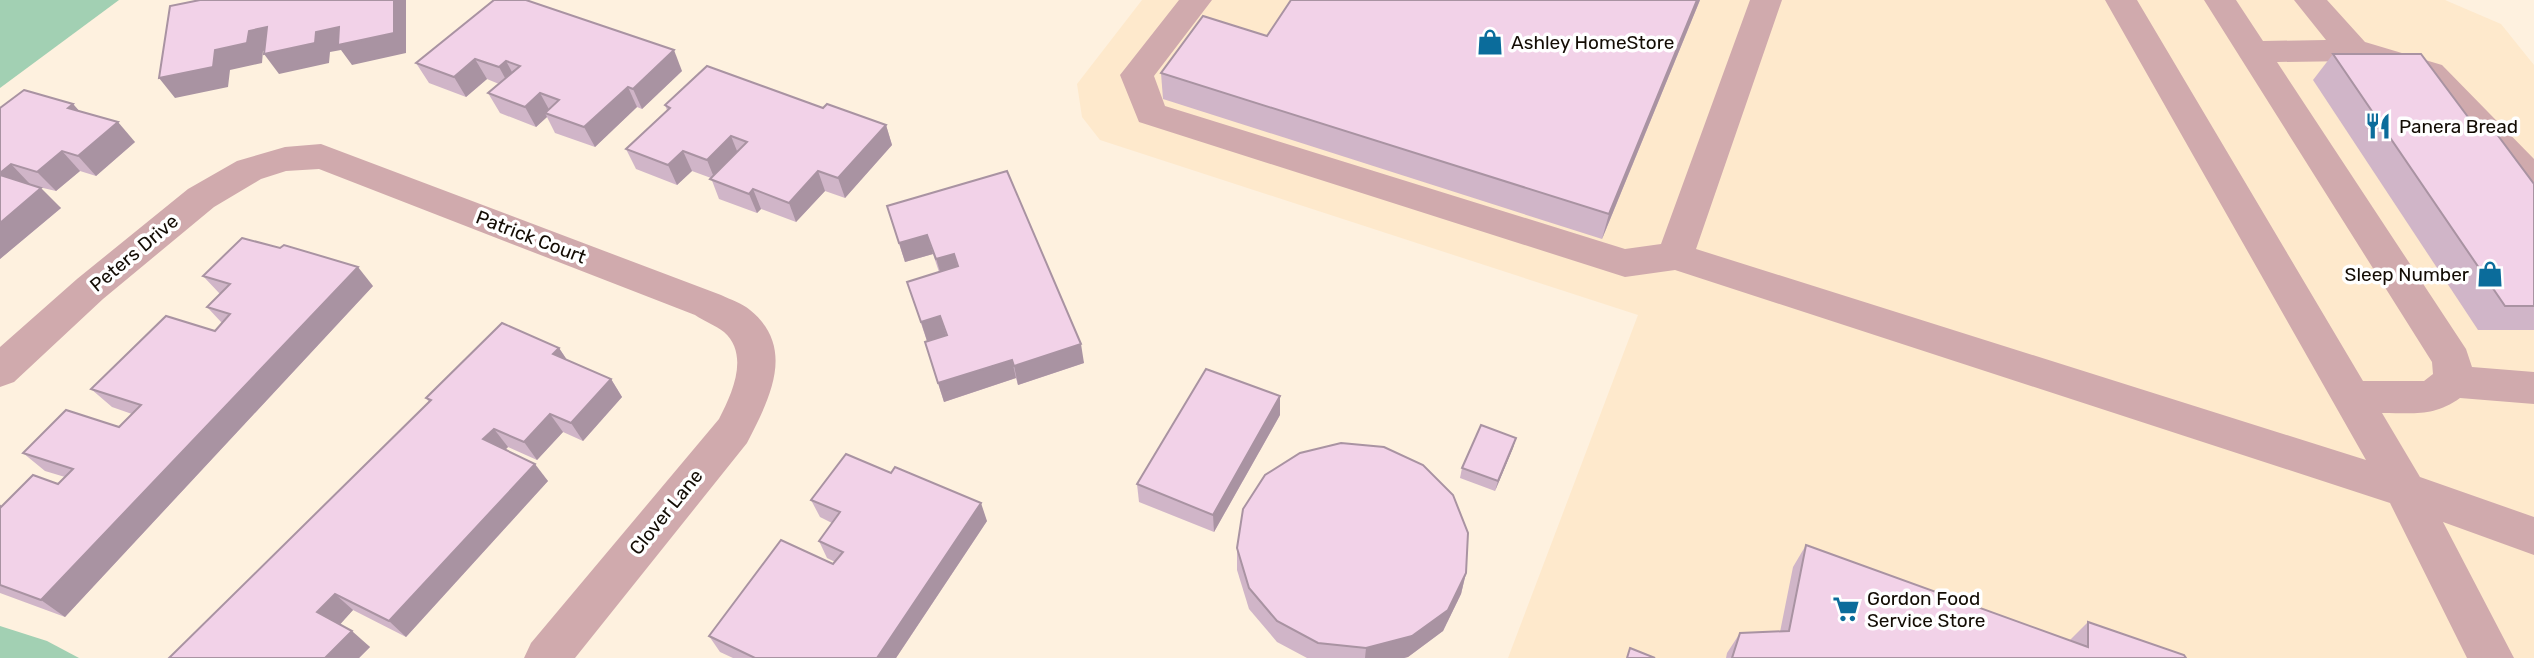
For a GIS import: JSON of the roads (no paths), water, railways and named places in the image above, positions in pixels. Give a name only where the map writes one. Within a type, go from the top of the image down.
[{"type":"street","points":[[1196,0],[1137,75],[1151,114],[1625,263],[1675,256],[2405,490],[2534,536]]},
{"type":"street","points":[[1675,256],[1766,0]]},
{"type":"street","points":[[2122,0],[2405,490],[2491,658]]},
{"type":"street","points":[[2220,0],[2452,360],[2453,381]]},
{"type":"street","points":[[2310,0],[2353,50]]},
{"type":"street","points":[[2253,52],[2353,50],[2430,73],[2534,181]]},
{"type":"street","name":"Patrick Court","points":[[285,159],[321,156],[708,305],[741,324],[757,353]]},
{"type":"street","name":"Peters Drive","points":[[0,371],[90,289],[201,198],[249,170],[285,159]]},
{"type":"street","name":"Clover Lane","points":[[547,658],[733,431],[754,389],[757,353]]},
{"type":"street","points":[[2351,397],[2431,397],[2453,381],[2534,388]]},
{"type":"place","name":"Ashley HomeStore","points":[[1490,42]]},
{"type":"place","name":"Panera Bread","points":[[2378,126]]},
{"type":"place","name":"Sleep Number","points":[[2490,274]]},
{"type":"place","name":"Gordon Food Service Store","points":[[1846,609]]}]
